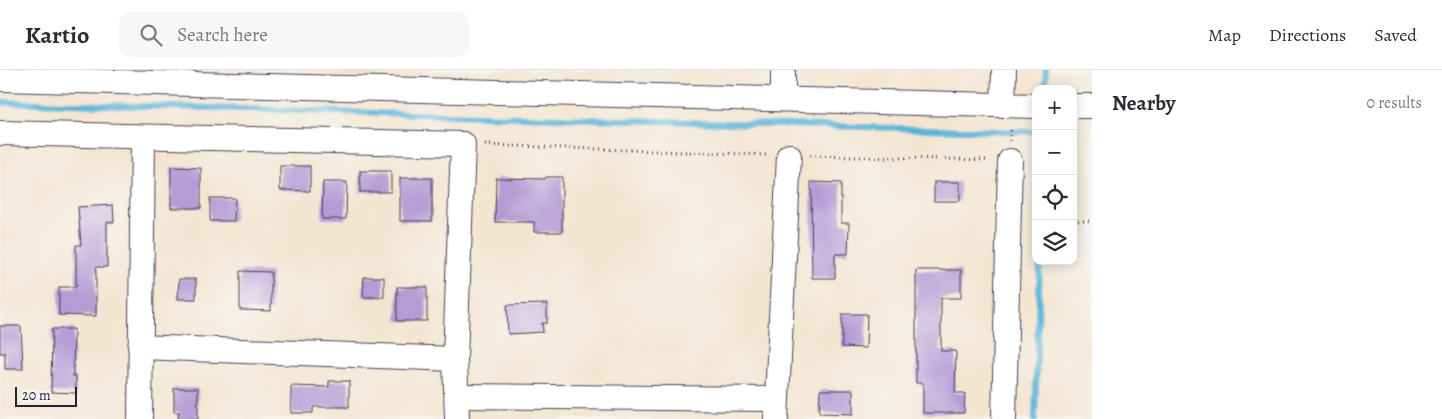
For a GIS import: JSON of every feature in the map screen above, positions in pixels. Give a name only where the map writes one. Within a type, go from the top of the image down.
[{"type":"street","points":[[783,70],[783,99]]},
{"type":"street","points":[[1004,70],[1007,106]]},
{"type":"street","points":[[0,78],[148,76],[1032,106]]},
{"type":"street","points":[[1077,106],[1092,106]]},
{"type":"street","points":[[0,132],[463,144],[456,359],[457,419]]},
{"type":"street","points":[[140,419],[142,137]]},
{"type":"street","points":[[458,396],[776,409],[789,156]]},
{"type":"street","points":[[1004,419],[1010,161]]},
{"type":"street","points":[[140,347],[456,359]]},
{"type":"path","points":[[463,144],[789,156],[1010,161],[1007,106]]},
{"type":"path","points":[[1077,221],[1092,222]]},
{"type":"building","points":[[280,166],[310,166],[310,191],[280,190]]},
{"type":"building","points":[[171,167],[201,168],[201,208],[171,208]]},
{"type":"building","points":[[360,171],[391,171],[391,192],[360,192]]},
{"type":"building","points":[[546,177],[562,177],[562,232],[534,232],[534,222],[495,222],[496,178],[545,179]]},
{"type":"building","points":[[400,178],[432,178],[432,221],[400,221]]},
{"type":"building","points":[[323,182],[347,182],[346,219],[322,219]]},
{"type":"building","points":[[811,182],[841,183],[841,223],[849,223],[848,254],[835,254],[835,278],[812,278]]},
{"type":"building","points":[[934,182],[960,182],[960,201],[934,201]]},
{"type":"building","points":[[210,198],[235,198],[234,221],[210,221]]},
{"type":"building","points":[[113,205],[114,222],[107,222],[107,267],[96,267],[96,316],[59,315],[59,287],[76,287],[76,245],[81,245],[78,207]]},
{"type":"building","points":[[916,270],[961,270],[961,298],[941,298],[941,351],[956,351],[955,393],[965,393],[964,413],[923,413],[923,383],[916,383]]},
{"type":"building","points":[[240,271],[271,272],[271,311],[240,310]]},
{"type":"building","points":[[364,277],[384,277],[384,297],[363,297]]},
{"type":"building","points":[[179,279],[196,279],[196,299],[178,299]]},
{"type":"building","points":[[397,287],[427,287],[427,321],[397,321]]},
{"type":"building","points":[[547,304],[547,323],[542,323],[543,332],[508,334],[507,305]]},
{"type":"building","points":[[842,314],[867,314],[866,348],[842,347]]},
{"type":"building","points":[[0,326],[21,326],[23,369],[5,369],[5,353],[0,353]]},
{"type":"building","points":[[52,329],[74,329],[73,376],[76,376],[76,393],[51,392]]},
{"type":"building","points":[[329,381],[349,381],[349,407],[313,407],[313,413],[291,413],[291,386],[329,387]]},
{"type":"building","points":[[174,388],[198,388],[198,419],[178,419],[179,412],[174,412]]},
{"type":"building","points":[[820,390],[853,390],[853,414],[819,413]]},
{"type":"waterway","points":[[1045,85],[1046,70]]},
{"type":"waterway","points":[[0,102],[1032,132]]},
{"type":"waterway","points":[[1035,419],[1040,265]]}]
